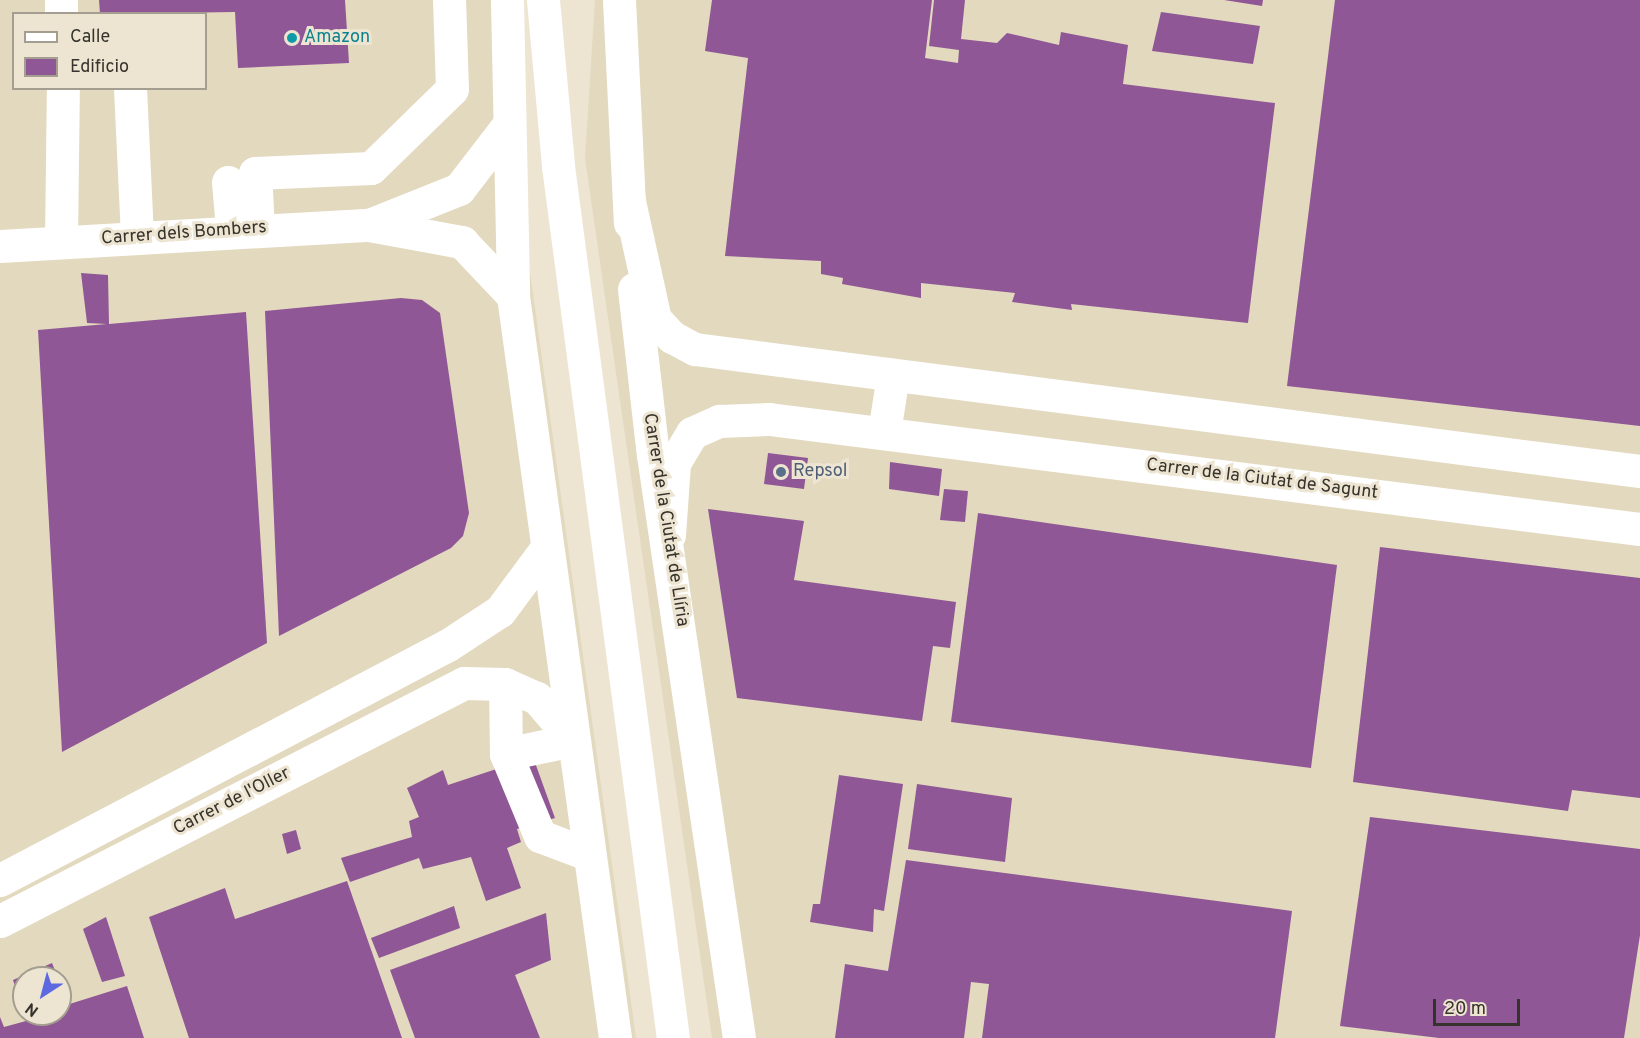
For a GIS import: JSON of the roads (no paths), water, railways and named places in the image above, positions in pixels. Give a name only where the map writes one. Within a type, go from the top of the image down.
[{"type":"street","points":[[245,229],[255,173],[371,168],[452,89],[449,0]]},
{"type":"street","points":[[507,0],[506,129],[513,296],[615,1038]]},
{"type":"street","points":[[543,0],[558,166],[673,1038]]},
{"type":"street","points":[[558,166],[564,0]]},
{"type":"street","name":"Carrer de la Ciutat de Llíria","points":[[619,0],[637,326],[669,535],[739,1038]]},
{"type":"street","points":[[61,242],[63,90]]},
{"type":"street","points":[[130,90],[137,237]]},
{"type":"street","name":"Carrer dels Bombers","points":[[369,225],[459,189],[506,129]]},
{"type":"street","points":[[228,182],[245,229]]},
{"type":"street","points":[[629,201],[655,319],[672,337],[695,349],[1640,471]]},
{"type":"street","name":"Carrer dels Bombers","points":[[0,246],[245,229],[369,225],[462,242],[513,296]]},
{"type":"street","points":[[884,432],[892,375]]},
{"type":"street","name":"Carrer de la Ciutat de Sagunt","points":[[669,535],[674,463],[692,433],[719,421],[769,419],[1640,529]]},
{"type":"street","name":"Carrer de l'Oller","points":[[0,880],[448,645],[500,611],[548,560]]},
{"type":"street","points":[[448,645],[464,683]]},
{"type":"street","name":"Carrer de l'Oller","points":[[0,921],[464,683],[505,684],[537,698],[572,730]]},
{"type":"street","points":[[505,684],[506,754],[540,836],[590,855]]},
{"type":"street","points":[[506,754],[572,730]]},
{"type":"place","name":"Amazon","points":[[292,38]]},
{"type":"place","name":"Repsol","points":[[781,472]]}]
